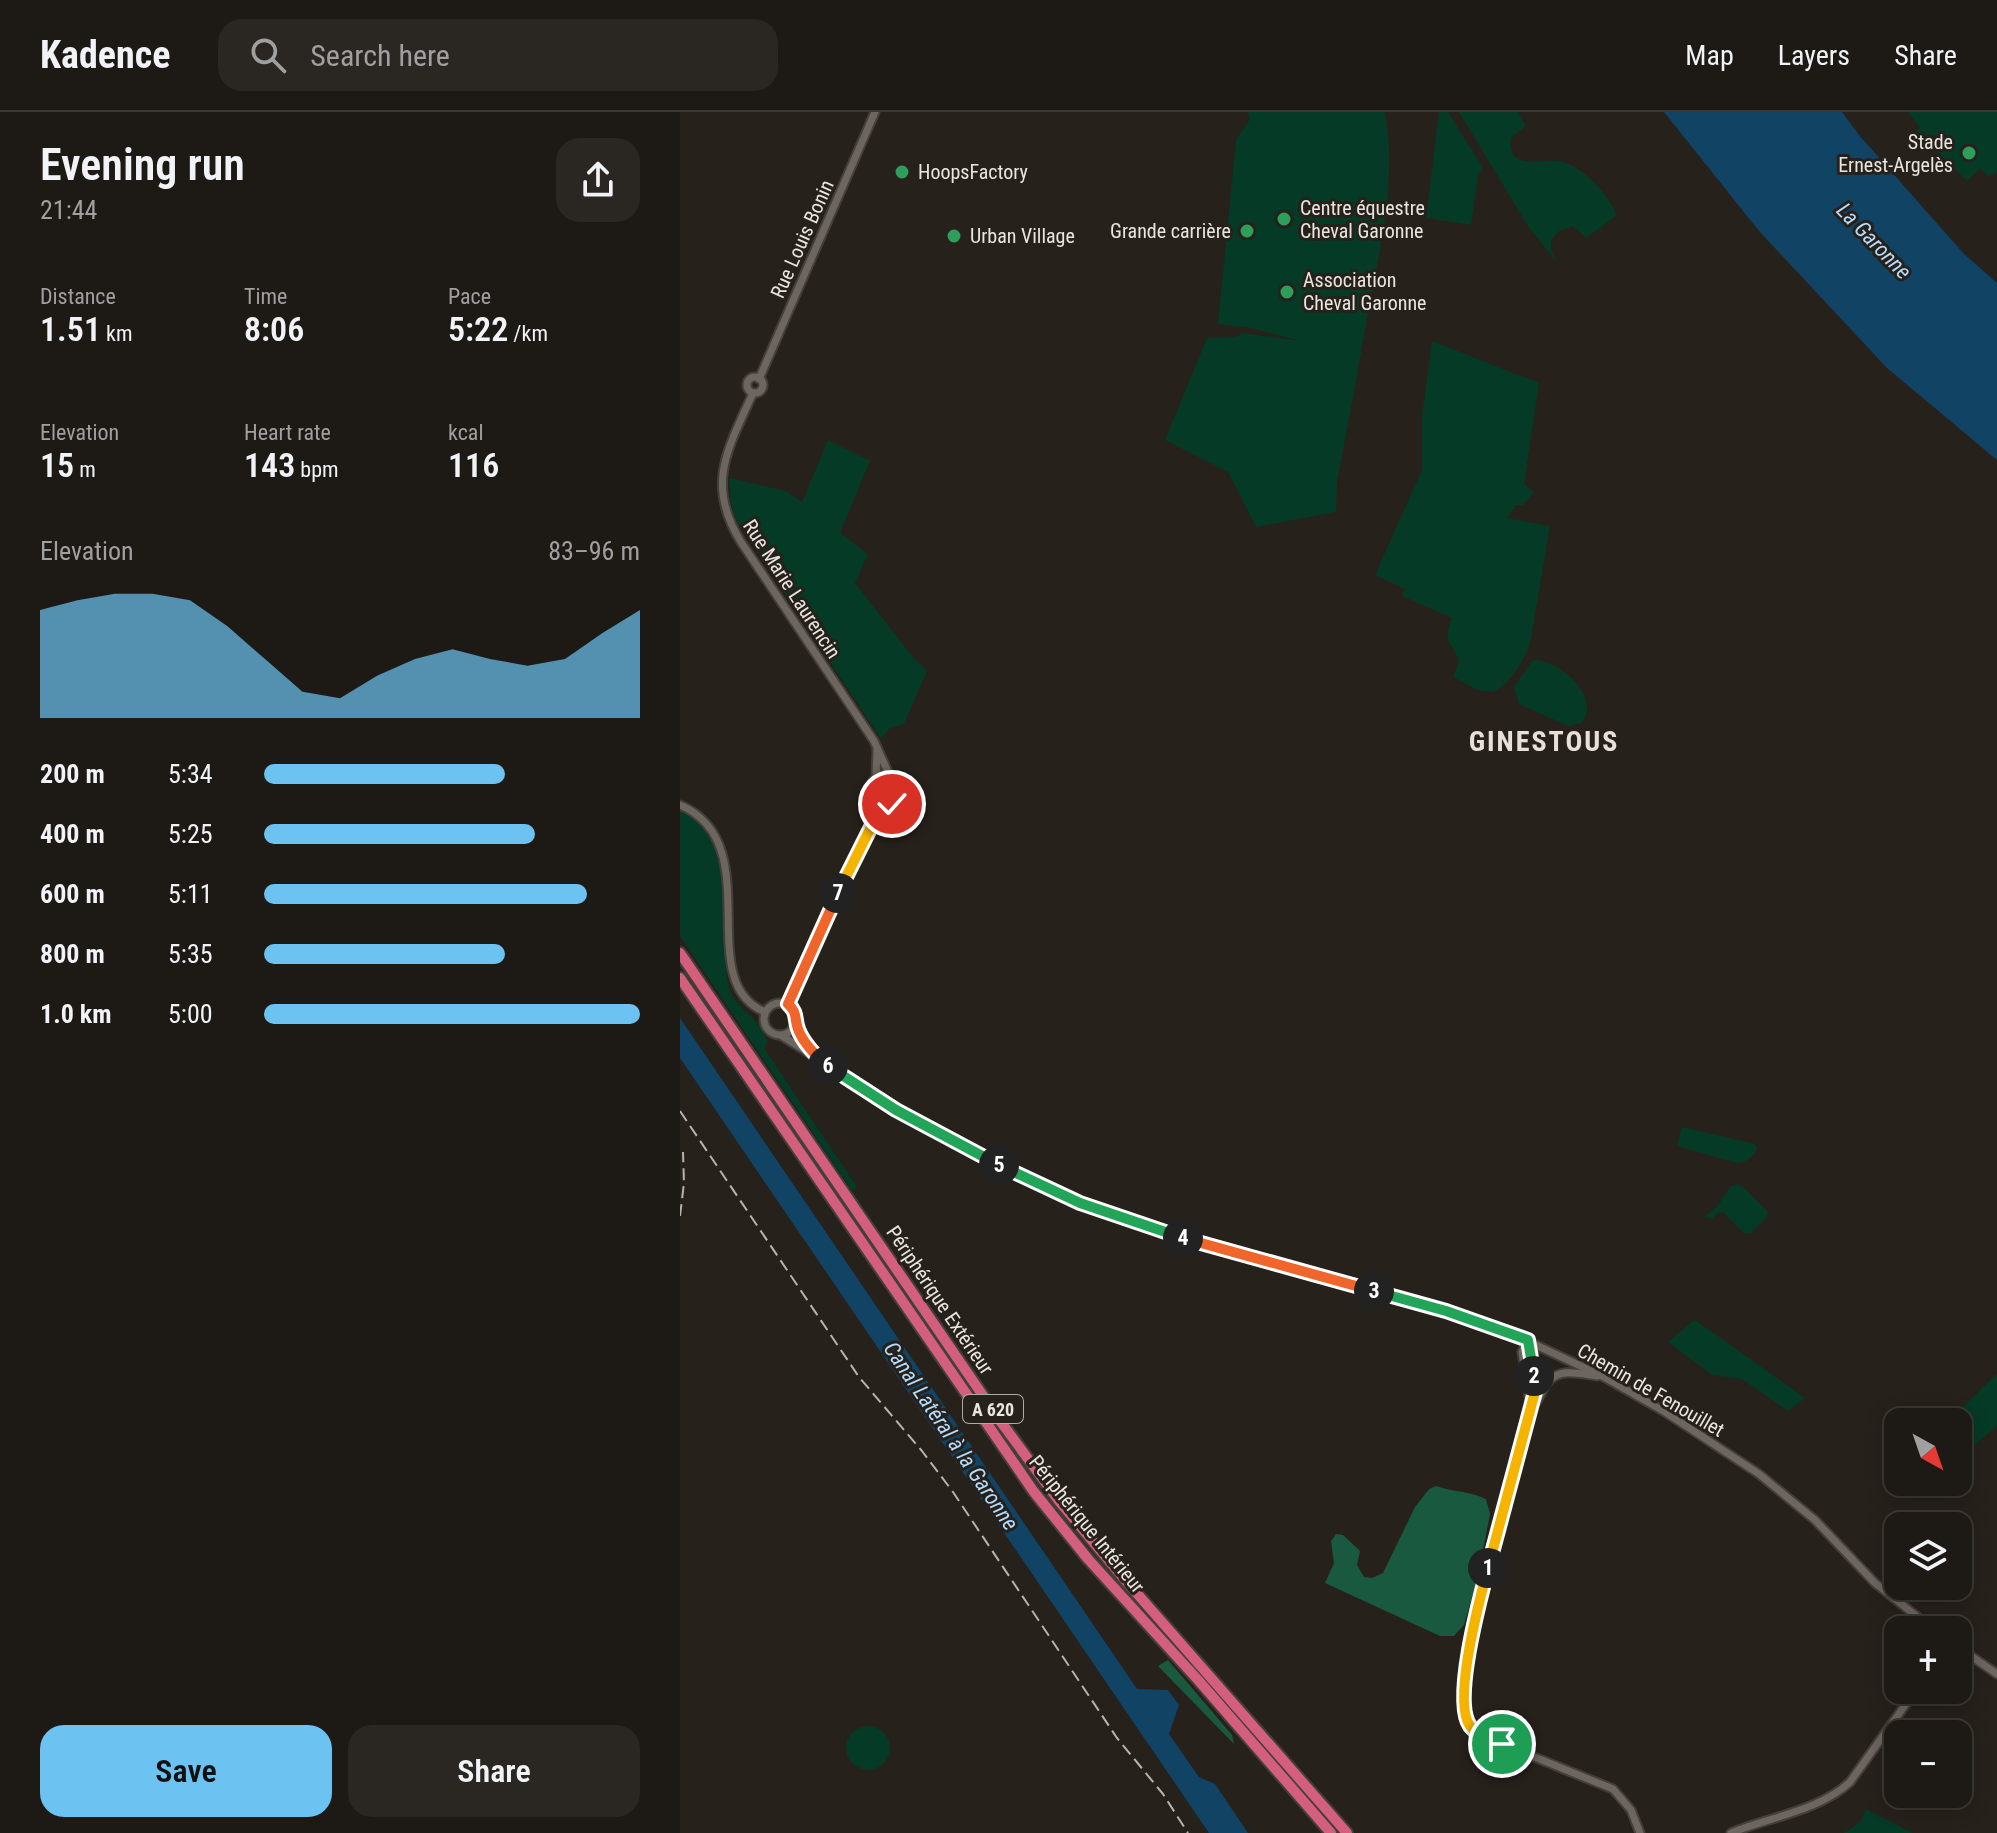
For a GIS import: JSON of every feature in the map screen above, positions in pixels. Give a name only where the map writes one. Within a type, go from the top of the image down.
[{"type":"highway","name":"Périphérique Extérieur","points":[[680,953],[1029,1461],[1102,1554],[1347,1833]]},
{"type":"highway","name":"Périphérique Intérieur","points":[[680,978],[1034,1492],[1088,1559],[1208,1690],[1331,1833]]},
{"type":"street","name":"Rue Louis Bonin","points":[[753,393],[747,388],[747,383],[752,378],[759,379],[875,112]]},
{"type":"street","name":"Rue Marie Laurencin","points":[[753,393],[724,460],[722,494],[728,517],[741,542],[877,747],[889,774]]},
{"type":"street","points":[[871,827],[873,799],[870,788],[875,778],[877,747]]},
{"type":"street","points":[[788,1004],[871,827],[890,805],[899,800],[902,790],[898,779],[889,774],[875,778]]},
{"type":"street","points":[[873,799],[880,805],[890,805]]},
{"type":"street","points":[[680,805],[699,815],[722,849],[733,972],[750,1003],[765,1012]]},
{"type":"street","points":[[775,1004],[788,1004],[795,1011],[796,1024],[792,1031],[782,1036],[771,1033],[764,1024],[765,1012],[775,1004]]},
{"type":"street","name":"Chemin de Fenouillet","points":[[796,1024],[820,1060]]},
{"type":"street","name":"Chemin de Fenouillet","points":[[782,1036],[934,1131],[1080,1203],[1152,1229],[1250,1258],[1446,1311],[1528,1340],[1604,1377],[1665,1412],[1759,1474],[1815,1520],[1875,1583],[1916,1616]]},
{"type":"street","points":[[1528,1340],[1535,1392],[1471,1634],[1464,1707],[1471,1727],[1485,1737],[1613,1789],[1631,1810],[1640,1833]]},
{"type":"street","points":[[1530,1410],[1546,1384],[1558,1374],[1569,1372],[1604,1377]]},
{"type":"street","points":[[1972,1657],[1997,1674]]},
{"type":"street","points":[[1731,1833],[1838,1793],[1850,1782],[1906,1704]]},
{"type":"green space","points":[[1247,112],[1385,112],[1389,160],[1382,235],[1337,482],[1336,512],[1256,527],[1228,472],[1165,440],[1207,338],[1237,337],[1242,333],[1301,341],[1250,328],[1218,324],[1236,140],[1250,119]]},
{"type":"green space","points":[[1439,112],[1448,112],[1483,168],[1478,176],[1471,225],[1426,218]]},
{"type":"green space","points":[[1459,112],[1518,112],[1526,126],[1511,138],[1515,157],[1529,162],[1556,161],[1572,166],[1595,184],[1617,215],[1586,238],[1573,226],[1559,231],[1551,240],[1551,250],[1557,263],[1528,226]]},
{"type":"green space","name":"Stade Ernest-Argelès","points":[[1910,112],[1997,112],[1997,172],[1989,177],[1980,168],[1967,181],[1917,131],[1920,127]]},
{"type":"green space","points":[[1432,341],[1539,383],[1524,484],[1534,492],[1523,505],[1516,505],[1507,518],[1550,526],[1530,644],[1511,678],[1493,692],[1478,690],[1453,677],[1459,661],[1448,638],[1452,618],[1402,596],[1405,589],[1375,575],[1422,470],[1422,417]]},
{"type":"green space","points":[[828,440],[870,461],[840,533],[868,554],[855,583],[927,671],[904,724],[890,728],[881,739],[736,520],[731,503],[729,478],[786,491],[802,502]]},
{"type":"green space","points":[[1533,660],[1543,661],[1565,672],[1582,691],[1587,712],[1582,723],[1568,726],[1519,704],[1514,687]]},
{"type":"green space","points":[[680,810],[700,824],[712,842],[720,864],[726,965],[731,994],[762,1030],[768,1042],[764,1048],[857,1187],[853,1192],[680,936]]},
{"type":"green space","points":[[1682,1127],[1755,1144],[1757,1149],[1749,1159],[1737,1163],[1680,1147],[1677,1144]]},
{"type":"green space","points":[[1738,1184],[1767,1211],[1767,1217],[1751,1233],[1744,1233],[1723,1212],[1711,1219],[1704,1217],[1717,1207],[1731,1186]]},
{"type":"green space","points":[[1694,1320],[1805,1398],[1788,1411],[1742,1379],[1712,1375],[1668,1342]]},
{"type":"green space","points":[[1997,1374],[1997,1426],[1972,1447],[1972,1408],[1962,1408]]},
{"type":"green space","points":[[1436,1486],[1486,1499],[1490,1514],[1478,1576],[1464,1625],[1454,1636],[1440,1636],[1325,1583],[1334,1563],[1331,1541],[1336,1534],[1343,1535],[1360,1551],[1357,1565],[1364,1577],[1372,1578],[1383,1573],[1415,1507],[1429,1489]]},
{"type":"green space","points":[[1168,1660],[1232,1735],[1234,1744],[1158,1666]]},
{"type":"green space","points":[[868,1726],[884,1732],[890,1748],[884,1764],[868,1770],[852,1764],[846,1748],[852,1732]]},
{"type":"green space","points":[[1866,1809],[1913,1833],[1844,1833],[1860,1822]]},
{"type":"water","name":"La Garonne","points":[[1664,112],[1842,112],[1964,254],[1997,283],[1997,460],[1887,368],[1759,231]]},
{"type":"water","name":"Canal Latéral à la Garonne","points":[[680,1018],[1137,1689],[1168,1690],[1179,1705],[1169,1734],[1199,1777],[1215,1784],[1248,1833],[1209,1833],[680,1058]]},
{"type":"railway","points":[[680,1111],[859,1377],[953,1492],[1117,1738],[1163,1794],[1188,1833]]},
{"type":"railway","points":[[680,1216],[684,1183],[683,1152]]},
{"type":"place","name":"Stade Ernest-Argelès","points":[[1969,153]]},
{"type":"place","name":"HoopsFactory","points":[[902,172]]},
{"type":"place","name":"Centre équestre Cheval Garonne","points":[[1284,219]]},
{"type":"place","name":"Grande carrière","points":[[1247,231]]},
{"type":"place","name":"Urban Village","points":[[954,236]]},
{"type":"place","name":"Association Cheval Garonne","points":[[1287,292]]},
{"type":"district","name":"GINESTOUS","points":[[1544,741]]},
{"type":"route","points":[[892,804],[870,830],[848,872],[788,1004],[795,1011],[798,1030],[820,1060],[934,1131],[1080,1203],[1152,1229],[1446,1311],[1528,1340],[1535,1392],[1471,1634],[1464,1707],[1471,1727],[1502,1744]]}]
